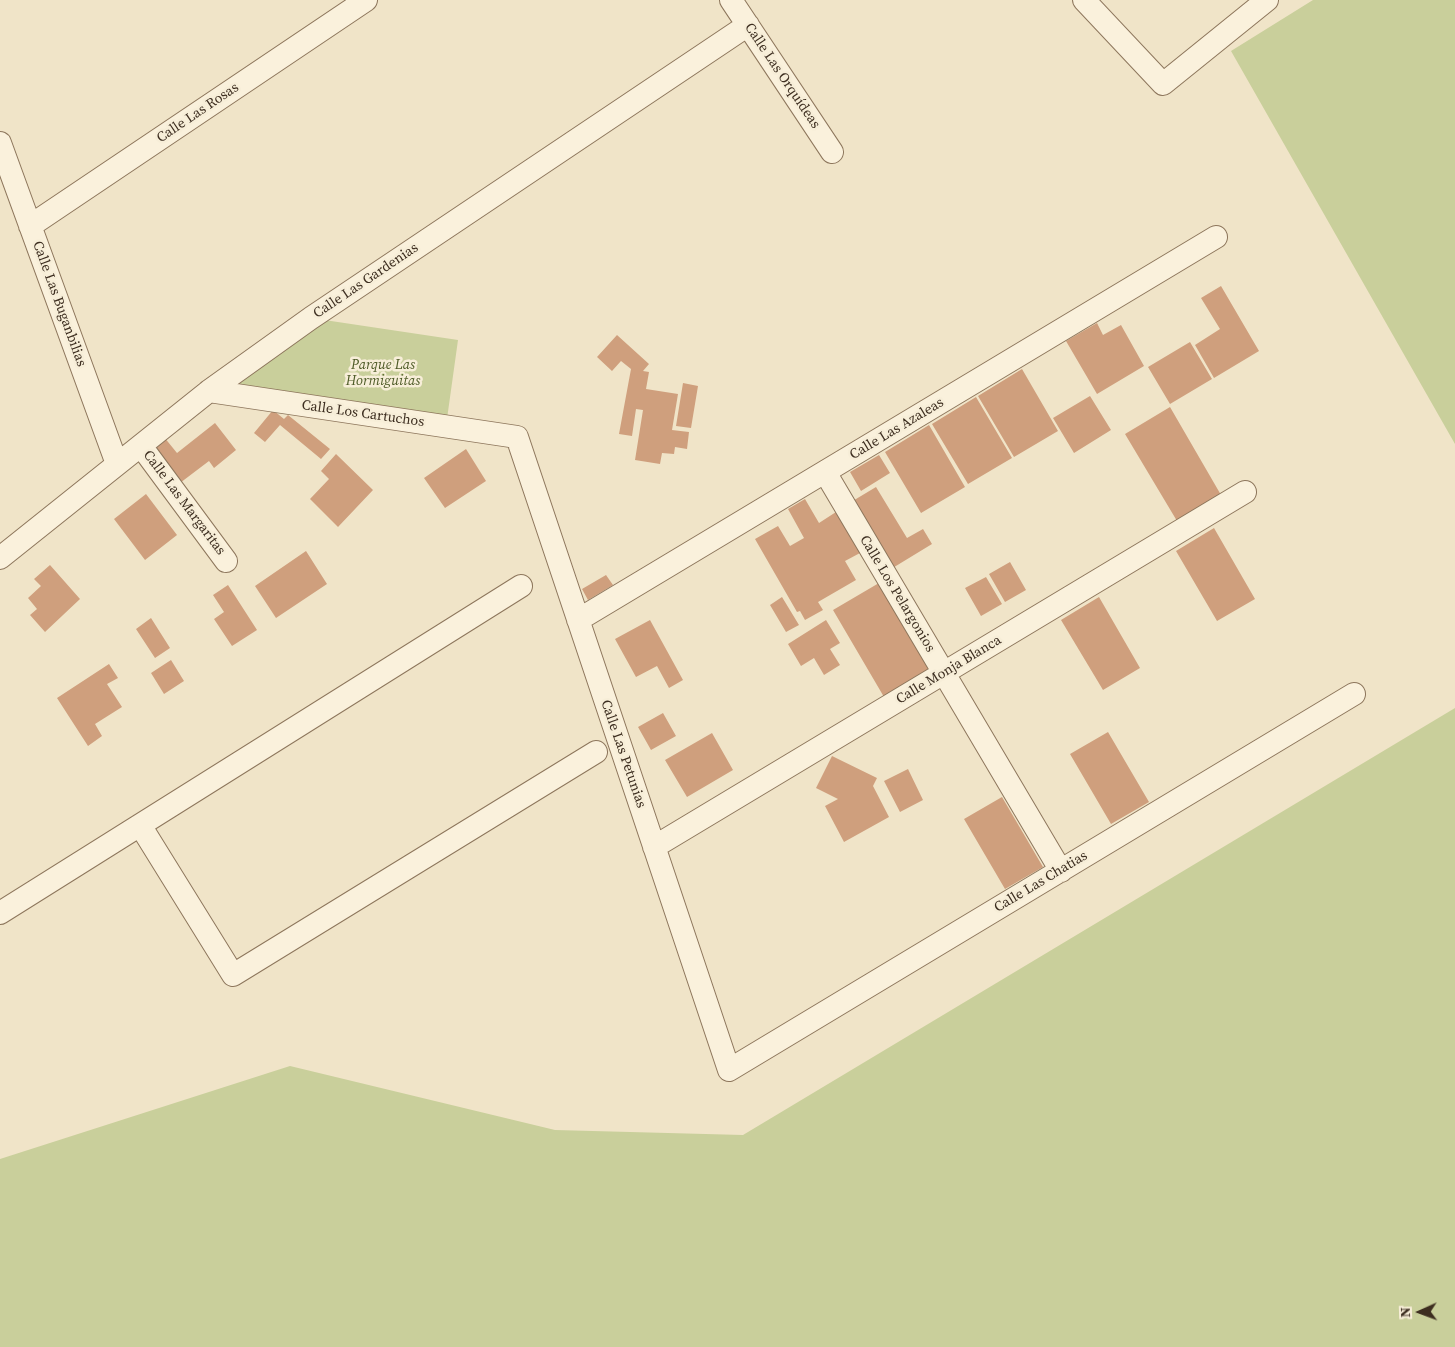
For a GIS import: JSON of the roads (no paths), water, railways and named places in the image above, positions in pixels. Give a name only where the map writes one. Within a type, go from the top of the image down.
[{"type":"street","name":"Calle Las Rosas","points":[[30,226],[366,0]]},
{"type":"street","name":"Calle Las Orquídeas","points":[[731,0],[832,152]]},
{"type":"street","points":[[1084,0],[1163,84],[1267,0]]},
{"type":"street","name":"Calle Las Gardenias","points":[[0,558],[209,391],[311,318],[748,25]]},
{"type":"street","name":"Calle Las Buganbilias","points":[[0,143],[117,464]]},
{"type":"street","name":"Calle Las Azaleas","points":[[578,620],[1216,237]]},
{"type":"street","name":"Calle Los Cartuchos","points":[[209,391],[517,437]]},
{"type":"street","name":"Calle Las Petunias","points":[[517,437],[728,1070]]},
{"type":"street","name":"Calle Las Margaritas","points":[[141,446],[226,561]]},
{"type":"street","name":"Calle Los Pelargonios","points":[[824,472],[1061,871]]},
{"type":"street","name":"Calle Monja Blanca","points":[[654,847],[1245,492]]},
{"type":"street","points":[[0,913],[521,586]]},
{"type":"street","name":"Calle Las Chatias","points":[[728,1070],[1354,694]]},
{"type":"street","points":[[140,825],[233,975],[596,752]]},
{"type":"park label","name":"Parque Las Hormiguitas","points":[[383,374]]}]
